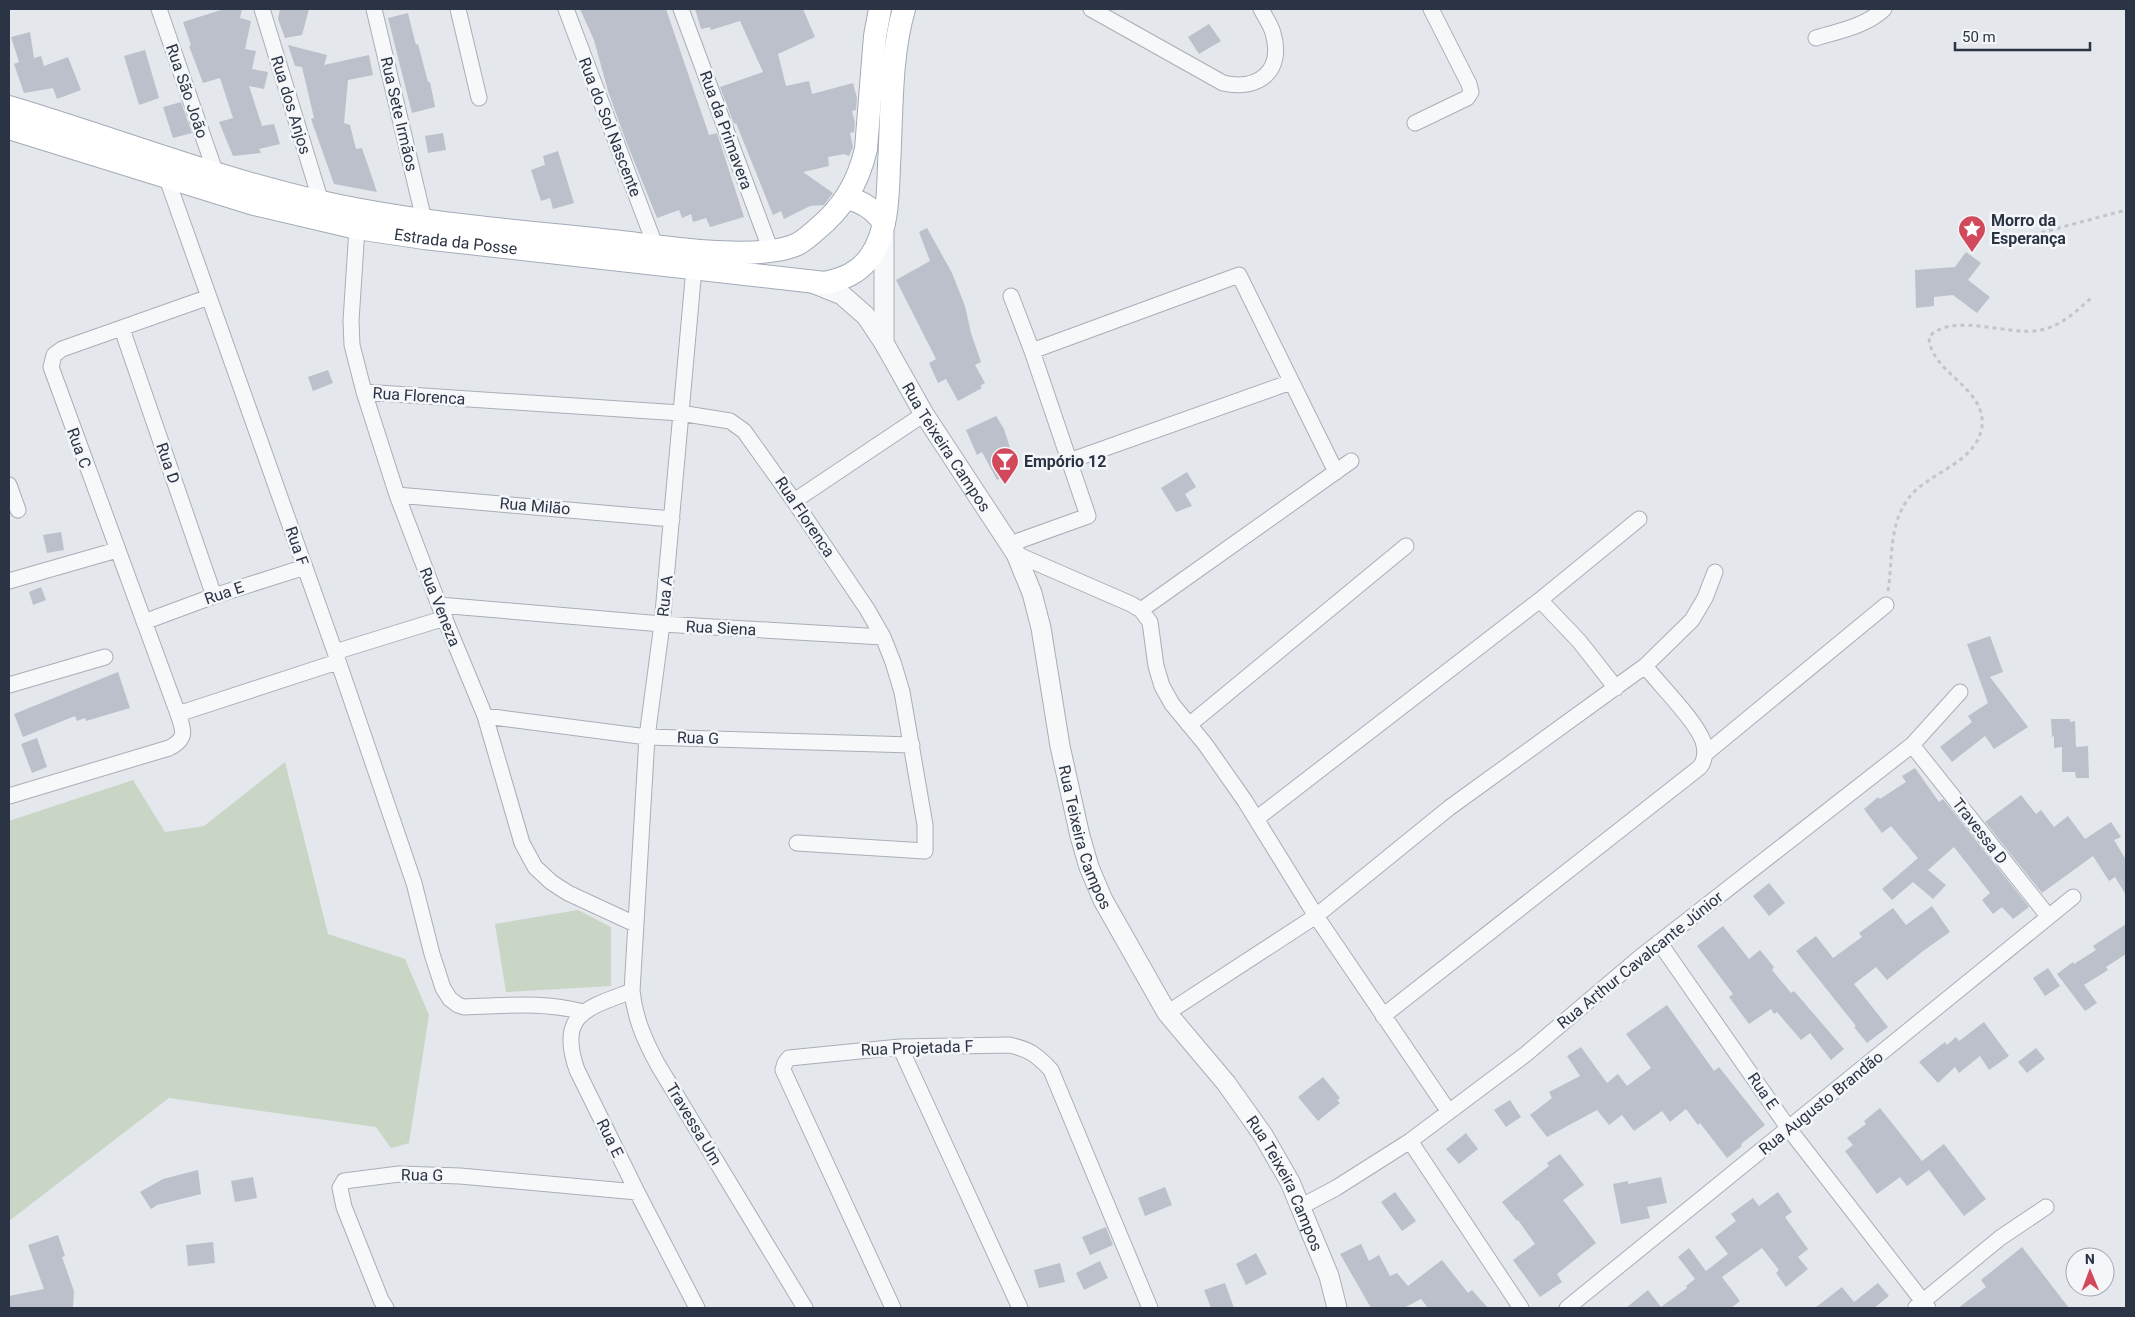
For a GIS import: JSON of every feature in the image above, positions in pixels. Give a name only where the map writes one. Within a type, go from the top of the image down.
[{"type":"main road","points":[[811,282],[805,274],[801,262],[802,242],[827,221],[847,198],[862,167],[866,149],[875,36],[880,9]]},
{"type":"main road","name":"Rua Teixeira Campos","points":[[884,223],[888,189],[897,40],[904,9]]},
{"type":"main road","name":"Estrada da Posse","points":[[9,107],[216,174],[321,202],[424,220],[726,252],[771,251],[802,242]]},
{"type":"main road","name":"Estrada da Posse","points":[[9,128],[262,206],[357,228],[424,238],[811,282],[825,283],[840,280],[864,266],[877,245],[884,223]]},
{"type":"main road","points":[[847,198],[873,210],[884,223]]},
{"type":"street","name":"Rua São João","points":[[159,9],[216,174]]},
{"type":"street","name":"Rua dos Anjos","points":[[262,9],[321,202]]},
{"type":"street","name":"Rua Sete Irmãos","points":[[374,9],[424,220]]},
{"type":"street","points":[[458,9],[479,98]]},
{"type":"street","name":"Rua do Sol Nascente","points":[[566,9],[655,245]]},
{"type":"street","name":"Rua da Primavera","points":[[681,9],[771,251]]},
{"type":"street","points":[[1092,9],[1224,83],[1236,86],[1247,85],[1260,80],[1269,73],[1276,60],[1273,32],[1261,9]]},
{"type":"street","points":[[1415,123],[1467,98],[1470,92],[1469,84],[1431,9]]},
{"type":"street","points":[[1816,38],[1872,19],[1884,9]]},
{"type":"street","name":"Rua F","points":[[166,176],[305,567],[414,883],[432,954],[443,988],[450,1000],[464,1007],[542,1004],[583,1012]]},
{"type":"street","points":[[178,209],[193,185]]},
{"type":"street","name":"Rua Teixeira Campos","points":[[884,223],[884,343]]},
{"type":"street","name":"Rua Veneza","points":[[357,228],[351,321],[352,345],[364,392],[397,495],[485,716],[522,843],[535,867],[551,882],[568,893],[635,924]]},
{"type":"street","name":"Rua A","points":[[635,924],[647,737],[662,624],[694,268]]},
{"type":"street","points":[[1032,351],[1239,275],[1336,472]]},
{"type":"street","name":"Rua Teixeira Campos","points":[[811,282],[842,295],[866,316],[884,343],[924,414],[1013,549],[1032,593],[1041,628],[1060,746],[1080,836],[1089,867],[1103,900],[1167,1013],[1226,1083],[1263,1135],[1290,1182],[1302,1206],[1329,1276],[1337,1308]]},
{"type":"street","points":[[1011,296],[1032,351],[1088,516],[1013,549]]},
{"type":"street","points":[[122,329],[209,297]]},
{"type":"street","name":"Rua C","points":[[117,550],[51,367],[54,355],[62,349],[122,329]]},
{"type":"street","name":"Rua D","points":[[122,329],[214,596]]},
{"type":"street","points":[[1069,461],[1291,382]]},
{"type":"street","name":"Rua Florenca","points":[[364,392],[680,413],[730,422],[744,430],[867,609],[883,637],[902,692],[925,825],[925,851],[797,843]]},
{"type":"street","points":[[794,501],[924,414]]},
{"type":"street","points":[[1142,610],[1351,461]]},
{"type":"street","points":[[9,485],[18,510]]},
{"type":"street","name":"Rua Milão","points":[[397,495],[672,519]]},
{"type":"street","points":[[1256,819],[1540,600],[1639,519]]},
{"type":"street","points":[[1189,725],[1406,546]]},
{"type":"street","points":[[1013,549],[1142,610],[1150,622],[1156,666],[1162,686],[1172,704],[1205,744],[1256,819],[1316,916],[1448,1112]]},
{"type":"street","points":[[9,581],[117,550],[182,727],[182,736],[179,743],[169,748],[9,796]]},
{"type":"street","name":"Rua E","points":[[144,622],[214,596],[305,567]]},
{"type":"street","points":[[1167,1013],[1316,916],[1449,808],[1645,666],[1692,620],[1705,598],[1715,572]]},
{"type":"street","points":[[1540,600],[1579,641],[1616,688]]},
{"type":"street","points":[[1705,754],[1886,605]]},
{"type":"street","points":[[178,714],[336,657],[442,611]]},
{"type":"street","name":"Rua Siena","points":[[442,611],[883,637]]},
{"type":"street","points":[[9,685],[105,657]]},
{"type":"street","points":[[1383,1016],[1700,767],[1704,761],[1705,754],[1703,740],[1694,726],[1645,666]]},
{"type":"street","name":"Rua Arthur Cavalcante Júnior","points":[[1302,1206],[1336,1188],[1410,1141],[1526,1054],[1659,942],[1912,745],[1960,692]]},
{"type":"street","name":"Rua G","points":[[485,716],[647,737],[912,745]]},
{"type":"street","name":"Travessa D","points":[[1912,745],[2048,916]]},
{"type":"street","name":"Rua Augusto Brandão","points":[[1567,1308],[1790,1129],[2073,897]]},
{"type":"street","name":"Travessa Um","points":[[635,924],[632,991],[637,1020],[654,1057],[805,1308]]},
{"type":"street","name":"Rua E","points":[[1659,942],[1790,1129],[1922,1306]]},
{"type":"street","points":[[583,1012],[590,1007],[632,991]]},
{"type":"street","name":"Rua E","points":[[583,1012],[576,1019],[572,1029],[572,1056],[577,1070],[697,1308]]},
{"type":"street","name":"Rua Projetada F","points":[[893,1308],[783,1070],[785,1063],[790,1058],[900,1047],[1009,1045],[1025,1048],[1039,1057],[1051,1070],[1150,1308]]},
{"type":"street","points":[[900,1047],[1020,1308]]},
{"type":"street","points":[[1410,1141],[1521,1308]]},
{"type":"street","name":"Rua G","points":[[386,1308],[381,1300],[344,1208],[340,1188],[344,1181],[400,1174],[460,1176],[637,1192]]},
{"type":"street","points":[[1922,1306],[2000,1238],[2046,1208]]},
{"type":"path","points":[[1994,245],[2126,210]]},
{"type":"path","points":[[1886,605],[1895,524],[1908,499],[1922,484],[1970,451],[1982,425],[1975,400],[1934,356],[1929,337],[1935,331],[1951,326],[2041,330],[2070,317],[2092,297]]},
{"type":"green space","points":[[285,762],[328,934],[405,959],[429,1015],[409,1143],[391,1148],[376,1127],[169,1098],[9,1221],[9,821],[133,780],[165,832],[204,826]]},
{"type":"green space","points":[[578,910],[611,927],[611,986],[506,992],[495,924]]},
{"type":"building","points":[[224,9],[242,9],[240,18],[251,21],[245,49],[256,51],[252,69],[268,72],[264,89],[249,86],[262,126],[274,124],[280,144],[259,149],[261,153],[233,156],[219,122],[233,118],[220,78],[203,83],[189,46],[191,45],[183,22]]},
{"type":"building","points":[[280,9],[309,9],[302,35],[285,38],[278,19]]},
{"type":"building","points":[[580,9],[666,9],[709,135],[717,133],[744,217],[710,227],[706,218],[693,222],[691,214],[682,218],[679,210],[657,218],[626,141],[608,91],[594,40]]},
{"type":"building","points":[[695,9],[803,9],[815,37],[778,54],[786,86],[809,81],[812,94],[853,83],[857,98],[856,110],[852,111],[855,123],[854,132],[850,133],[853,147],[849,156],[844,154],[828,157],[829,166],[803,172],[833,193],[824,205],[810,206],[784,219],[781,211],[773,215],[720,87],[763,72],[740,21],[711,30],[710,27],[701,29]]},
{"type":"building","points":[[408,13],[416,45],[418,44],[428,82],[430,82],[435,107],[412,113],[388,18]]},
{"type":"building","points":[[1209,24],[1221,41],[1199,54],[1188,37]]},
{"type":"building","points":[[30,32],[34,58],[41,56],[44,66],[68,57],[81,90],[57,99],[53,88],[24,93],[14,64],[19,62],[11,37]]},
{"type":"building","points":[[288,45],[327,55],[324,65],[369,55],[373,75],[348,80],[344,123],[350,125],[356,149],[362,148],[377,192],[334,184],[311,119],[314,118],[302,67],[295,66]]},
{"type":"building","points":[[145,50],[159,98],[139,105],[124,56]]},
{"type":"building","points":[[181,102],[192,133],[173,138],[163,107]]},
{"type":"building","points":[[443,133],[446,150],[428,153],[425,136]]},
{"type":"building","points":[[558,151],[574,203],[553,209],[550,198],[541,201],[531,170],[545,165],[543,156]]},
{"type":"building","points":[[927,228],[952,273],[965,306],[971,333],[981,362],[975,365],[985,383],[980,386],[982,388],[958,401],[946,379],[938,383],[929,363],[936,359],[896,280],[930,261],[919,232]]},
{"type":"building","points":[[1966,252],[1981,263],[1968,280],[1990,297],[1977,313],[1953,295],[1934,297],[1934,306],[1916,308],[1915,270],[1955,267]]},
{"type":"building","points":[[328,370],[333,383],[313,391],[308,377]]},
{"type":"building","points":[[996,416],[1004,429],[1017,469],[997,480],[982,452],[977,455],[966,430]]},
{"type":"building","points":[[1187,472],[1196,487],[1185,494],[1192,506],[1176,512],[1161,488]]},
{"type":"building","points":[[61,532],[64,550],[47,553],[43,535]]},
{"type":"building","points":[[41,587],[46,600],[33,605],[29,592]]},
{"type":"building","points":[[1990,636],[2003,672],[1990,677],[2028,727],[1994,749],[1985,736],[1952,762],[1940,747],[1972,722],[1968,716],[1988,703],[1967,644]]},
{"type":"building","points":[[118,672],[130,708],[86,721],[85,718],[77,721],[75,716],[23,737],[14,714]]},
{"type":"building","points":[[2051,719],[2070,719],[2070,722],[2075,721],[2076,747],[2088,746],[2089,778],[2076,778],[2075,772],[2062,772],[2062,747],[2054,748]]},
{"type":"building","points":[[37,738],[47,767],[32,773],[21,744]]},
{"type":"building","points":[[1915,768],[1939,802],[1943,799],[2029,907],[2013,919],[2002,907],[1993,914],[1982,900],[1990,893],[1954,847],[1928,870],[1946,885],[1933,899],[1913,882],[1892,900],[1882,889],[1918,858],[1891,826],[1882,833],[1864,809],[1878,797],[1880,799],[1906,782],[1902,776]]},
{"type":"building","points":[[2021,795],[2036,814],[2041,810],[2054,827],[2068,816],[2085,839],[2111,822],[2121,837],[2114,840],[2126,860],[2126,895],[2115,877],[2109,881],[2093,856],[2042,893],[1985,822]]},
{"type":"building","points":[[1769,883],[1785,903],[1769,916],[1753,896]]},
{"type":"building","points":[[1932,906],[1950,932],[1887,980],[1876,967],[1854,984],[1888,1027],[1867,1043],[1854,1027],[1856,1026],[1796,951],[1816,936],[1833,958],[1862,937],[1859,933],[1893,908],[1906,925]]},
{"type":"building","points":[[2126,924],[2126,954],[2106,967],[2108,970],[2084,985],[2097,1003],[2085,1011],[2057,974],[2073,962],[2074,964],[2096,950],[2093,946]]},
{"type":"building","points":[[1723,926],[1749,959],[1760,950],[1774,967],[1772,970],[1791,993],[1794,991],[1844,1049],[1831,1060],[1810,1033],[1801,1040],[1777,1012],[1774,1014],[1771,1009],[1749,1024],[1729,997],[1733,994],[1697,946]]},
{"type":"building","points":[[2048,968],[2060,986],[2045,996],[2033,978]]},
{"type":"building","points":[[1667,1005],[1714,1071],[1719,1067],[1765,1125],[1727,1158],[1700,1123],[1698,1125],[1686,1109],[1670,1122],[1662,1111],[1634,1131],[1622,1115],[1609,1125],[1597,1110],[1547,1137],[1530,1115],[1552,1098],[1549,1092],[1580,1076],[1567,1056],[1581,1047],[1607,1083],[1618,1074],[1627,1086],[1651,1068],[1626,1034]]},
{"type":"building","points":[[1984,1022],[2009,1056],[1989,1070],[1980,1056],[1959,1073],[1955,1067],[1938,1083],[1919,1062],[1945,1042],[1947,1045],[1956,1037],[1959,1041]]},
{"type":"building","points":[[2036,1048],[2045,1059],[2027,1073],[2018,1062]]},
{"type":"building","points":[[1323,1077],[1340,1098],[1337,1100],[1340,1103],[1318,1121],[1298,1097]]},
{"type":"building","points":[[1510,1100],[1521,1117],[1506,1127],[1494,1110]]},
{"type":"building","points":[[1880,1108],[1922,1161],[1944,1144],[1986,1199],[1964,1216],[1929,1170],[1907,1186],[1900,1177],[1877,1194],[1845,1151],[1853,1145],[1847,1138],[1866,1124],[1864,1121]]},
{"type":"building","points":[[1466,1133],[1478,1149],[1459,1164],[1446,1149]]},
{"type":"building","points":[[1560,1154],[1584,1185],[1563,1200],[1596,1243],[1557,1274],[1562,1282],[1540,1297],[1513,1260],[1535,1244],[1502,1202],[1549,1166],[1547,1163]]},
{"type":"building","points":[[198,1170],[201,1194],[157,1205],[151,1209],[140,1192],[163,1179]]},
{"type":"building","points":[[253,1177],[257,1198],[235,1202],[231,1181]]},
{"type":"building","points":[[1661,1177],[1667,1203],[1647,1207],[1650,1218],[1621,1224],[1613,1184],[1628,1181],[1628,1184]]},
{"type":"building","points":[[1165,1187],[1172,1205],[1145,1216],[1138,1198]]},
{"type":"building","points":[[1395,1192],[1416,1221],[1402,1231],[1381,1202]]},
{"type":"building","points":[[1778,1192],[1792,1212],[1785,1217],[1808,1249],[1798,1257],[1808,1269],[1786,1287],[1776,1273],[1779,1270],[1762,1248],[1722,1277],[1740,1301],[1731,1308],[1626,1308],[1648,1290],[1661,1307],[1687,1288],[1686,1286],[1695,1279],[1678,1257],[1689,1248],[1706,1271],[1728,1254],[1715,1237],[1736,1221],[1731,1214],[1753,1198],[1759,1206]]},
{"type":"building","points":[[1106,1227],[1113,1245],[1090,1255],[1082,1237]]},
{"type":"building","points":[[58,1235],[65,1256],[62,1257],[74,1291],[73,1308],[9,1308],[9,1296],[44,1289],[28,1245]]},
{"type":"building","points":[[213,1242],[215,1263],[188,1266],[186,1245]]},
{"type":"building","points":[[1361,1244],[1369,1261],[1379,1255],[1390,1276],[1397,1273],[1408,1286],[1442,1260],[1468,1293],[1472,1290],[1488,1308],[1428,1308],[1421,1299],[1404,1308],[1371,1308],[1340,1254]]},
{"type":"building","points":[[2022,1247],[2069,1308],[1958,1308],[1986,1287],[1981,1280]]},
{"type":"building","points":[[1256,1253],[1267,1274],[1246,1285],[1236,1264]]},
{"type":"building","points":[[1100,1261],[1108,1278],[1084,1290],[1076,1273]]},
{"type":"building","points":[[1060,1263],[1065,1282],[1039,1288],[1034,1270]]},
{"type":"building","points":[[1225,1283],[1234,1308],[1211,1308],[1204,1290]]},
{"type":"building","points":[[1878,1283],[1889,1296],[1874,1308],[1815,1308],[1842,1287],[1854,1302]]},
{"type":"place","name":"Morro da Esperança","points":[[1972,253]]},
{"type":"place","name":"Empório 12","points":[[1005,485]]}]
